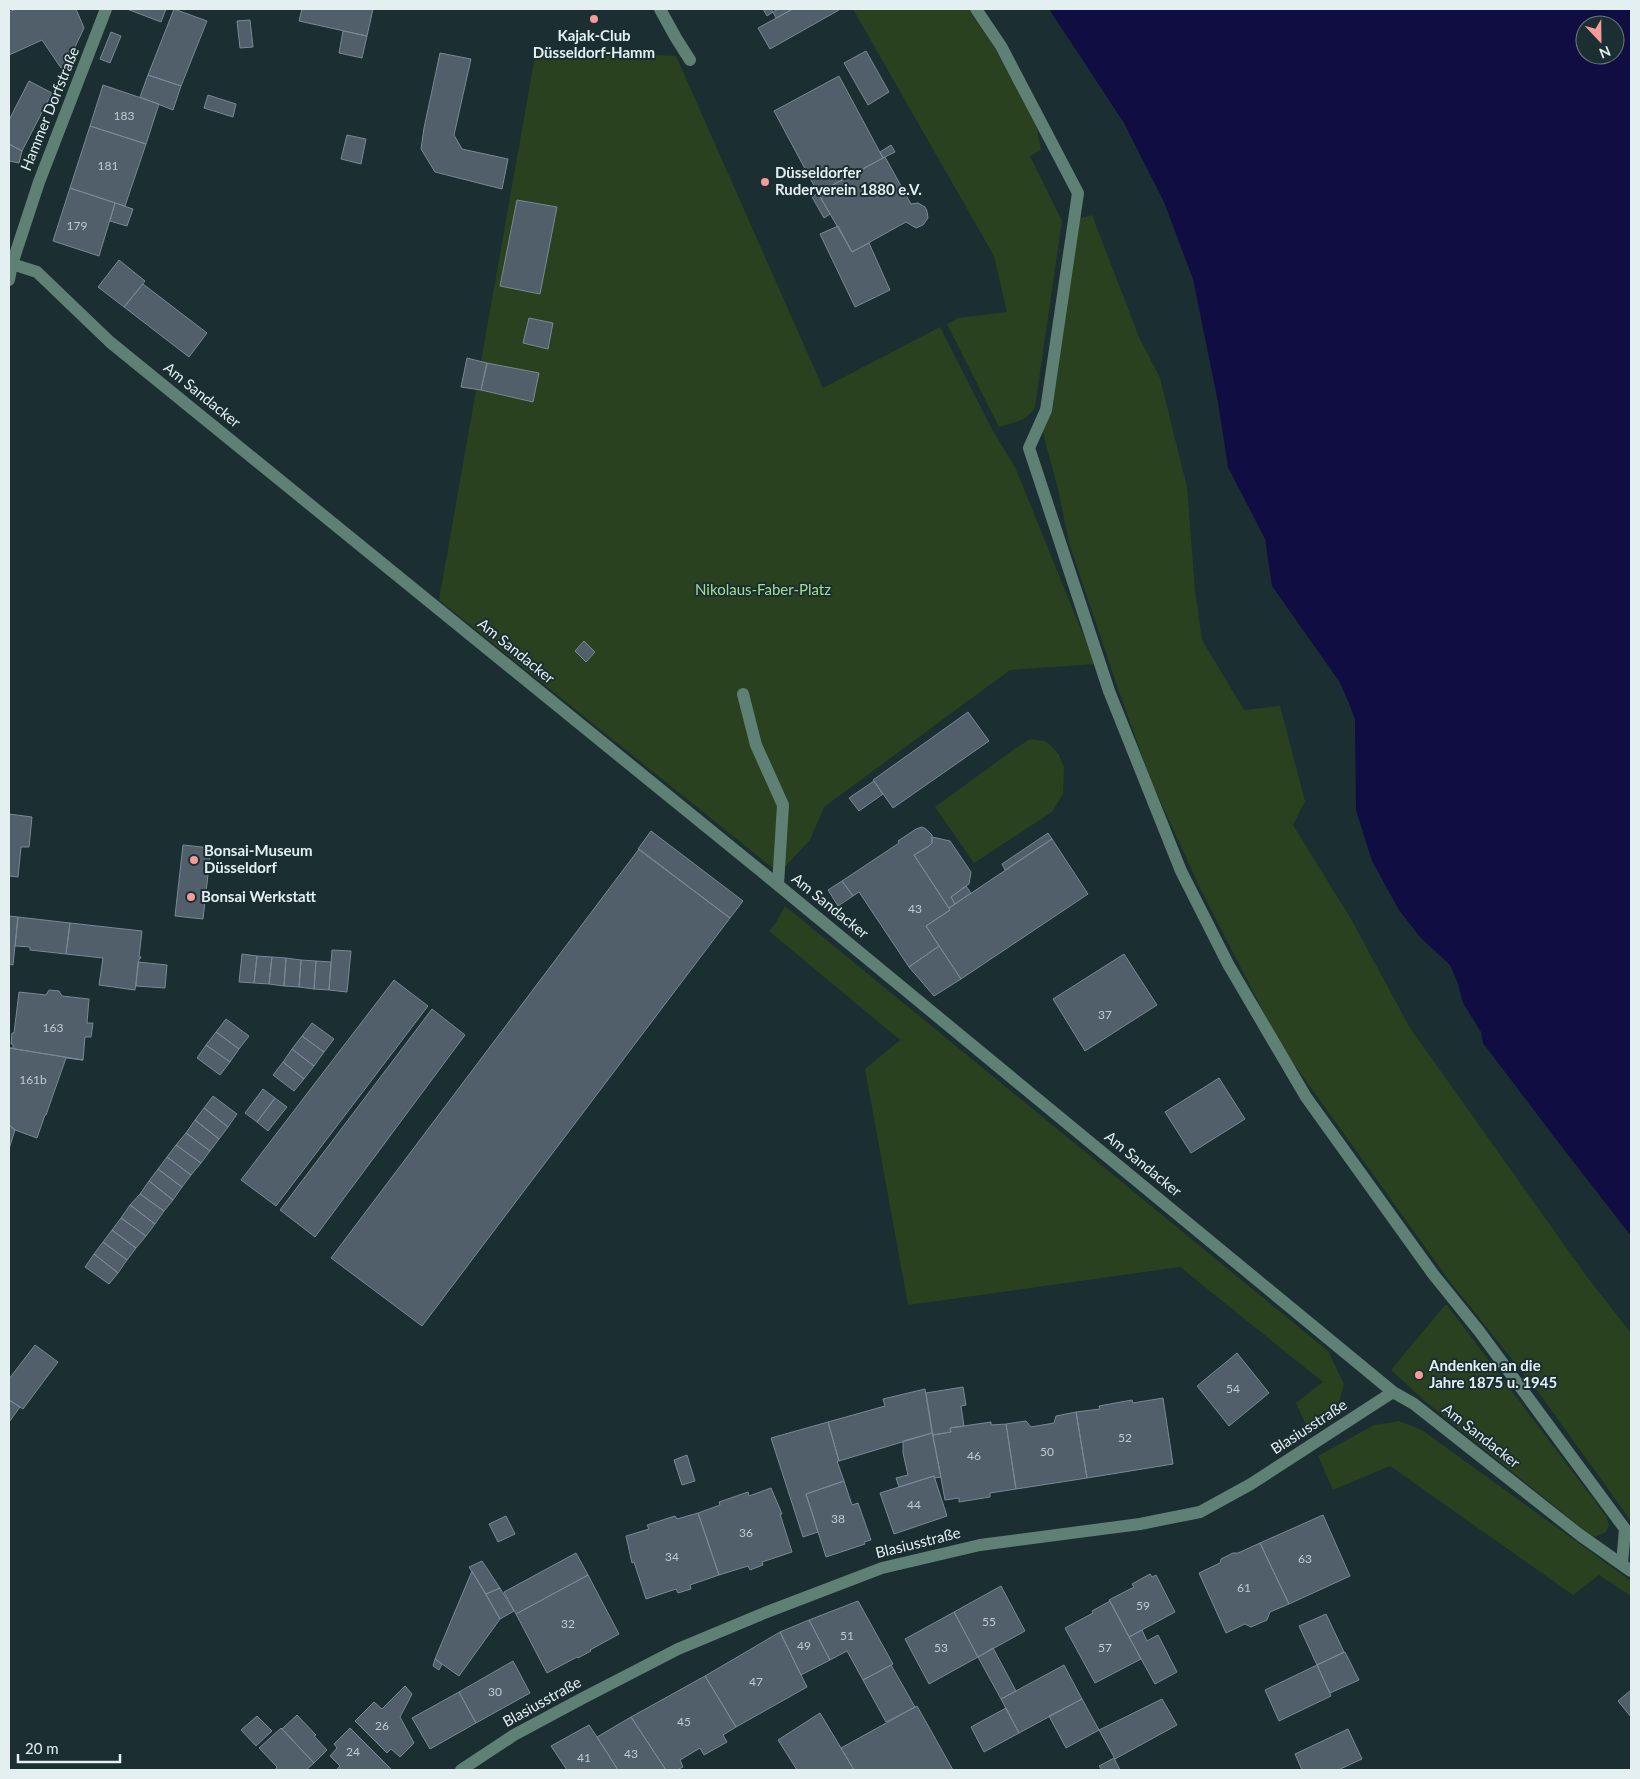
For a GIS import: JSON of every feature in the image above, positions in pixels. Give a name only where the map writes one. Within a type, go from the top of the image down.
[{"type":"street","name":"Hammer Dorfstraße","points":[[9,280],[12,264],[39,182],[106,9]]},
{"type":"street","points":[[660,9],[690,60]]},
{"type":"street","points":[[976,9],[1001,46],[1078,193],[1046,410],[1029,448],[1109,691],[1181,871],[1228,964],[1306,1097],[1433,1274],[1479,1331],[1625,1529],[1627,1567]]},
{"type":"street","name":"Am Sandacker","points":[[12,264],[37,272],[110,342],[778,885],[1393,1392],[1414,1404],[1580,1536],[1627,1567]]},
{"type":"street","points":[[743,694],[756,745],[783,805],[778,885]]},
{"type":"street","name":"Blasiusstraße","points":[[461,1770],[514,1735],[678,1649],[762,1614],[882,1568],[980,1545],[1140,1524],[1173,1519],[1200,1512],[1250,1484],[1393,1392]]},
{"type":"green space","points":[[853,9],[968,9],[993,45],[1036,123],[1041,150],[1030,156],[1062,221],[1035,407],[1032,412],[1019,421],[999,427],[947,324],[958,318],[1007,312],[994,256]]},
{"type":"green space","name":"Nikolaus-Faber-Platz","points":[[536,50],[676,56],[823,388],[940,327],[993,431],[1015,467],[1095,664],[1010,670],[824,807],[810,840],[779,873],[439,600]]},
{"type":"green space","points":[[1092,215],[1139,337],[1160,378],[1187,487],[1195,590],[1202,640],[1244,710],[1280,706],[1305,801],[1293,825],[1351,919],[1410,1028],[1587,1277],[1631,1333],[1631,1521],[1539,1393],[1448,1279],[1281,1046],[1199,886],[1151,781],[1069,543],[1058,489],[1043,433],[1049,409],[1078,219]]},
{"type":"green space","points":[[1030,739],[1045,741],[1059,755],[1064,767],[1063,794],[1052,812],[974,863],[935,807]]},
{"type":"green space","points":[[785,906],[1328,1351],[1344,1384],[1338,1405],[1307,1427],[1296,1403],[1323,1382],[1180,1267],[908,1305],[865,1069],[900,1040],[769,931]]},
{"type":"green space","points":[[1445,1305],[1447,1305],[1606,1516],[1609,1525],[1606,1532],[1595,1537],[1589,1534],[1426,1402],[1391,1370]]},
{"type":"green space","points":[[1399,1421],[1422,1430],[1631,1581],[1631,1596],[1599,1575],[1573,1595],[1390,1466],[1333,1490],[1318,1456],[1374,1425]]},
{"type":"shaded area","points":[[1049,9],[1631,9],[1631,1236],[1483,1043],[1481,1032],[1463,1003],[1450,965],[1420,937],[1399,910],[1372,861],[1356,810],[1355,720],[1339,681],[1272,586],[1265,539],[1228,467],[1218,402],[1193,279],[1164,202],[1124,123]]},
{"type":"building","points":[[16,9],[76,9],[84,28],[66,66],[61,68],[42,40],[9,55],[9,12]]},
{"type":"building","points":[[127,9],[166,9],[161,22]]},
{"type":"building","points":[[174,9],[207,21],[181,86],[148,75]]},
{"type":"building","points":[[302,9],[373,9],[367,36],[299,21]]},
{"type":"building","points":[[763,9],[771,9],[773,12],[767,16]]},
{"type":"building","points":[[778,9],[793,9],[776,18],[773,12]]},
{"type":"building","points":[[793,9],[839,10],[770,49],[758,28]]},
{"type":"building","points":[[250,20],[253,47],[240,48],[237,21]]},
{"type":"building","points":[[343,31],[367,36],[362,58],[339,53]]},
{"type":"building","points":[[111,32],[121,36],[110,63],[100,59]]},
{"type":"building","points":[[866,51],[889,92],[868,105],[844,63]]},
{"type":"building","points":[[440,53],[471,59],[454,135],[462,149],[508,159],[502,189],[435,172],[421,149]]},
{"type":"building","points":[[148,75],[181,86],[173,110],[140,97]]},
{"type":"building","points":[[839,76],[883,158],[818,193],[774,111]]},
{"type":"building","points":[[29,81],[52,93],[22,151],[9,144],[9,120]]},
{"type":"building","points":[[103,85],[159,104],[146,144],[90,126]]},
{"type":"building","points":[[208,95],[236,104],[233,117],[204,108]]},
{"type":"building","points":[[90,126],[146,144],[125,206],[70,188]]},
{"type":"building","points":[[347,135],[366,139],[361,164],[341,159]]},
{"type":"building","points":[[9,144],[22,151],[19,163],[9,161]]},
{"type":"building","points":[[891,145],[895,152],[883,158],[880,152]]},
{"type":"building","points":[[885,157],[911,204],[918,203],[925,207],[928,218],[923,225],[916,228],[906,222],[852,252],[818,193]]},
{"type":"building","points":[[70,188],[115,203],[99,256],[53,241]]},
{"type":"building","points":[[818,193],[830,214],[824,218],[812,197]]},
{"type":"building","points":[[517,200],[557,207],[540,294],[500,286]]},
{"type":"building","points":[[115,203],[133,209],[127,226],[110,221]]},
{"type":"building","points":[[838,226],[852,252],[869,243],[890,290],[855,307],[820,234]]},
{"type":"building","points":[[119,260],[145,281],[124,307],[98,287]]},
{"type":"building","points":[[143,284],[207,333],[189,357],[124,307]]},
{"type":"building","points":[[529,318],[553,323],[548,349],[523,343]]},
{"type":"building","points":[[467,358],[487,363],[481,390],[461,387]]},
{"type":"building","points":[[487,363],[539,373],[533,402],[481,390]]},
{"type":"building","points":[[584,641],[595,652],[586,662],[575,651]]},
{"type":"building","points":[[968,712],[989,741],[893,808],[873,780]]},
{"type":"building","points":[[874,781],[883,794],[859,811],[849,798]]},
{"type":"building","points":[[9,814],[32,817],[29,847],[21,847],[18,877],[9,876]]},
{"type":"building","points":[[922,827],[932,835],[932,843],[914,855],[950,910],[926,926],[939,946],[909,967],[859,892],[853,896],[842,881],[899,843],[898,841]]},
{"type":"building","points":[[651,831],[743,901],[730,918],[638,849]]},
{"type":"building","points":[[1048,833],[1052,839],[1005,870],[1002,864]]},
{"type":"building","points":[[932,837],[950,841],[971,872],[969,884],[951,897],[955,904],[949,908],[914,855],[932,843]]},
{"type":"building","points":[[1052,839],[1088,894],[961,979],[926,926],[950,910],[949,908]]},
{"type":"building","points":[[183,845],[211,848],[203,919],[175,916]]},
{"type":"building","points":[[639,849],[730,918],[422,1326],[331,1258]]},
{"type":"building","points":[[842,881],[853,896],[838,906],[828,890]]},
{"type":"building","points":[[966,886],[971,893],[955,904],[951,897]]},
{"type":"building","points":[[9,916],[18,917],[13,965],[9,964]]},
{"type":"building","points":[[18,917],[70,923],[66,954],[30,950],[30,947],[15,946]]},
{"type":"building","points":[[70,923],[142,931],[139,957],[141,957],[139,959],[135,990],[99,985],[103,958],[66,954]]},
{"type":"building","points":[[939,946],[961,979],[934,996],[909,967]]},
{"type":"building","points":[[332,950],[351,951],[347,992],[329,990]]},
{"type":"building","points":[[242,954],[257,956],[254,983],[239,982]]},
{"type":"building","points":[[1124,954],[1157,1005],[1085,1051],[1053,999]]},
{"type":"building","points":[[257,956],[272,957],[269,984],[254,983]]},
{"type":"building","points":[[272,957],[286,958],[284,986],[269,984]]},
{"type":"building","points":[[286,958],[301,960],[299,987],[284,986]]},
{"type":"building","points":[[301,960],[316,961],[314,989],[299,987]]},
{"type":"building","points":[[316,961],[331,962],[329,990],[314,989]]},
{"type":"building","points":[[138,962],[167,965],[165,988],[136,986]]},
{"type":"building","points":[[394,980],[428,1006],[276,1206],[241,1180]]},
{"type":"building","points":[[49,990],[59,991],[62,996],[89,999],[87,1023],[93,1023],[91,1037],[85,1037],[83,1060],[9,1048],[13,1048],[13,1044],[11,1044],[12,1033],[14,1033],[19,992],[46,995]]},
{"type":"building","points":[[432,1009],[465,1035],[315,1237],[280,1210]]},
{"type":"building","points":[[226,1019],[249,1036],[239,1049],[216,1032]]},
{"type":"building","points":[[312,1023],[334,1039],[324,1052],[302,1036]]},
{"type":"building","points":[[216,1032],[239,1049],[230,1062],[206,1045]]},
{"type":"building","points":[[302,1036],[324,1052],[314,1066],[292,1049]]},
{"type":"building","points":[[206,1045],[230,1062],[220,1075],[197,1058]]},
{"type":"building","points":[[9,1048],[83,1060],[66,1058],[37,1138],[15,1130],[9,1125]]},
{"type":"building","points":[[292,1049],[314,1066],[304,1079],[283,1062]]},
{"type":"building","points":[[283,1062],[304,1079],[294,1091],[273,1075]]},
{"type":"building","points":[[1219,1078],[1245,1119],[1191,1153],[1165,1112]]},
{"type":"building","points":[[263,1089],[275,1098],[257,1122],[245,1113]]},
{"type":"building","points":[[213,1096],[237,1114],[228,1127],[204,1108]]},
{"type":"building","points":[[275,1098],[287,1107],[268,1131],[257,1122]]},
{"type":"building","points":[[204,1108],[228,1127],[219,1139],[195,1120]]},
{"type":"building","points":[[195,1120],[219,1139],[210,1151],[186,1133]]},
{"type":"building","points":[[9,1125],[15,1130],[9,1149]]},
{"type":"building","points":[[186,1133],[210,1151],[201,1163],[176,1145]]},
{"type":"building","points":[[176,1145],[201,1163],[191,1175],[167,1157]]},
{"type":"building","points":[[167,1157],[191,1175],[182,1187],[158,1169]]},
{"type":"building","points":[[158,1169],[182,1187],[173,1200],[149,1181]]},
{"type":"building","points":[[149,1181],[173,1200],[164,1211],[140,1194]]},
{"type":"building","points":[[140,1194],[164,1211],[155,1224],[130,1205]]},
{"type":"building","points":[[130,1205],[155,1224],[146,1236],[121,1218]]},
{"type":"building","points":[[121,1218],[146,1236],[136,1248],[112,1230]]},
{"type":"building","points":[[112,1230],[136,1248],[127,1260],[103,1242]]},
{"type":"building","points":[[103,1242],[127,1260],[118,1273],[94,1254]]},
{"type":"building","points":[[94,1254],[118,1273],[109,1284],[85,1267]]},
{"type":"building","points":[[35,1345],[58,1362],[23,1409],[9,1400],[9,1379]]},
{"type":"building","points":[[1237,1353],[1269,1393],[1229,1426],[1197,1386]]},
{"type":"building","points":[[963,1387],[966,1405],[961,1406],[964,1426],[950,1428],[951,1432],[933,1435],[926,1393]]},
{"type":"building","points":[[925,1389],[932,1433],[839,1461],[828,1422],[885,1406],[883,1399]]},
{"type":"building","points":[[1163,1398],[1173,1464],[1087,1478],[1076,1412],[1100,1409],[1099,1406],[1132,1400],[1133,1403]]},
{"type":"building","points":[[9,1400],[20,1407],[9,1422]]},
{"type":"building","points":[[1076,1412],[1087,1478],[1016,1489],[1006,1424],[1026,1421],[1031,1427],[1054,1423],[1056,1416]]},
{"type":"building","points":[[828,1422],[839,1461],[837,1461],[844,1481],[806,1494],[818,1532],[803,1537],[771,1438]]},
{"type":"building","points":[[991,1422],[991,1425],[1006,1424],[1016,1489],[990,1493],[990,1497],[959,1502],[959,1498],[945,1500],[933,1435],[951,1432],[950,1428]]},
{"type":"building","points":[[932,1433],[941,1477],[935,1478],[934,1476],[899,1487],[896,1478],[908,1475],[903,1453],[903,1441]]},
{"type":"building","points":[[687,1455],[695,1481],[682,1485],[674,1460]]},
{"type":"building","points":[[934,1476],[947,1516],[894,1534],[880,1493]]},
{"type":"building","points":[[844,1481],[852,1505],[858,1503],[871,1540],[864,1542],[865,1544],[826,1557],[806,1494]]},
{"type":"building","points":[[771,1488],[782,1514],[780,1514],[792,1552],[762,1562],[763,1565],[750,1570],[748,1566],[719,1575],[698,1513],[720,1505],[719,1502],[748,1492],[749,1496]]},
{"type":"building","points":[[698,1513],[719,1575],[690,1585],[691,1589],[678,1593],[676,1589],[646,1599],[634,1562],[632,1563],[626,1536],[649,1529],[647,1525],[675,1516],[677,1519]]},
{"type":"building","points":[[1323,1515],[1350,1576],[1289,1604],[1260,1543]]},
{"type":"building","points":[[506,1516],[515,1534],[498,1542],[489,1524]]},
{"type":"building","points":[[1260,1543],[1289,1604],[1270,1612],[1267,1620],[1251,1627],[1245,1624],[1226,1633],[1199,1573],[1220,1563],[1221,1559],[1233,1553],[1238,1553]]},
{"type":"building","points":[[576,1553],[588,1575],[516,1614],[504,1592]]},
{"type":"building","points":[[482,1561],[500,1588],[486,1594],[469,1567]]},
{"type":"building","points":[[472,1571],[500,1619],[459,1676],[435,1659]]},
{"type":"building","points":[[1150,1574],[1152,1577],[1156,1575],[1175,1612],[1129,1637],[1109,1600],[1134,1587],[1132,1584]]},
{"type":"building","points":[[588,1575],[619,1634],[591,1651],[547,1673],[516,1614]]},
{"type":"building","points":[[1001,1586],[1025,1631],[978,1657],[954,1612]]},
{"type":"building","points":[[500,1588],[514,1611],[500,1619],[486,1594]]},
{"type":"building","points":[[858,1601],[893,1664],[863,1680],[847,1651],[830,1660],[809,1620]]},
{"type":"building","points":[[1110,1601],[1141,1659],[1095,1683],[1065,1628],[1093,1613],[1092,1611]]},
{"type":"building","points":[[954,1612],[978,1657],[929,1684],[905,1639]]},
{"type":"building","points":[[1326,1614],[1344,1652],[1317,1665],[1299,1626]]},
{"type":"building","points":[[809,1620],[830,1660],[801,1675],[780,1632]]},
{"type":"building","points":[[1142,1630],[1147,1641],[1158,1635],[1177,1672],[1155,1684],[1129,1637]]},
{"type":"building","points":[[780,1632],[807,1687],[736,1727],[705,1676]]},
{"type":"building","points":[[993,1648],[1016,1691],[1001,1699],[978,1657]]},
{"type":"building","points":[[1345,1652],[1359,1680],[1330,1693],[1317,1665]]},
{"type":"building","points":[[435,1659],[442,1664],[439,1670],[433,1666]]},
{"type":"building","points":[[513,1661],[530,1693],[476,1723],[459,1692]]},
{"type":"building","points":[[891,1665],[915,1707],[886,1722],[863,1680]]},
{"type":"building","points":[[1064,1665],[1082,1699],[1019,1733],[1001,1699]]},
{"type":"building","points":[[1317,1665],[1331,1696],[1279,1721],[1265,1690]]},
{"type":"building","points":[[705,1676],[736,1727],[723,1735],[727,1742],[704,1755],[700,1748],[680,1760],[683,1767],[677,1770],[666,1770],[631,1717]]},
{"type":"building","points":[[405,1686],[412,1694],[400,1717],[414,1743],[400,1757],[391,1749],[387,1753],[355,1721],[374,1702],[382,1709]]},
{"type":"building","points":[[1631,1690],[1631,1717],[1618,1701]]},
{"type":"building","points":[[459,1692],[476,1723],[430,1749],[412,1718]]},
{"type":"building","points":[[1082,1699],[1099,1730],[1066,1748],[1049,1716]]},
{"type":"building","points":[[1162,1699],[1177,1725],[1115,1759],[1099,1730]]},
{"type":"building","points":[[917,1706],[953,1770],[854,1770],[841,1748]]},
{"type":"building","points":[[1006,1708],[1019,1733],[984,1752],[971,1727]]},
{"type":"building","points":[[820,1713],[854,1770],[797,1770],[778,1740]]},
{"type":"building","points":[[297,1715],[327,1750],[314,1763],[282,1729]]},
{"type":"building","points":[[257,1716],[272,1731],[256,1746],[241,1730]]},
{"type":"building","points":[[631,1717],[666,1770],[618,1770],[597,1737]]},
{"type":"building","points":[[589,1725],[618,1770],[567,1770],[551,1746]]},
{"type":"building","points":[[281,1728],[314,1763],[306,1770],[275,1770],[277,1767],[259,1748]]},
{"type":"building","points":[[350,1728],[392,1770],[336,1770],[340,1766],[330,1756],[337,1748],[334,1744]]},
{"type":"building","points":[[1348,1729],[1362,1759],[1338,1770],[1302,1770],[1295,1754]]},
{"type":"building","points":[[1114,1758],[1120,1770],[1102,1770],[1099,1766]]},
{"type":"place","name":"Kajak-Club Düsseldorf-Hamm","points":[[594,19]]},
{"type":"place","name":"Düsseldorfer Ruderverein 1880 e.V.","points":[[765,182]]},
{"type":"place","name":"Bonsai-Museum Düsseldorf","points":[[194,860]]},
{"type":"place","name":"Bonsai Werkstatt","points":[[191,897]]},
{"type":"place","name":"Andenken an die Jahre 1875 u. 1945","points":[[1419,1375]]}]
